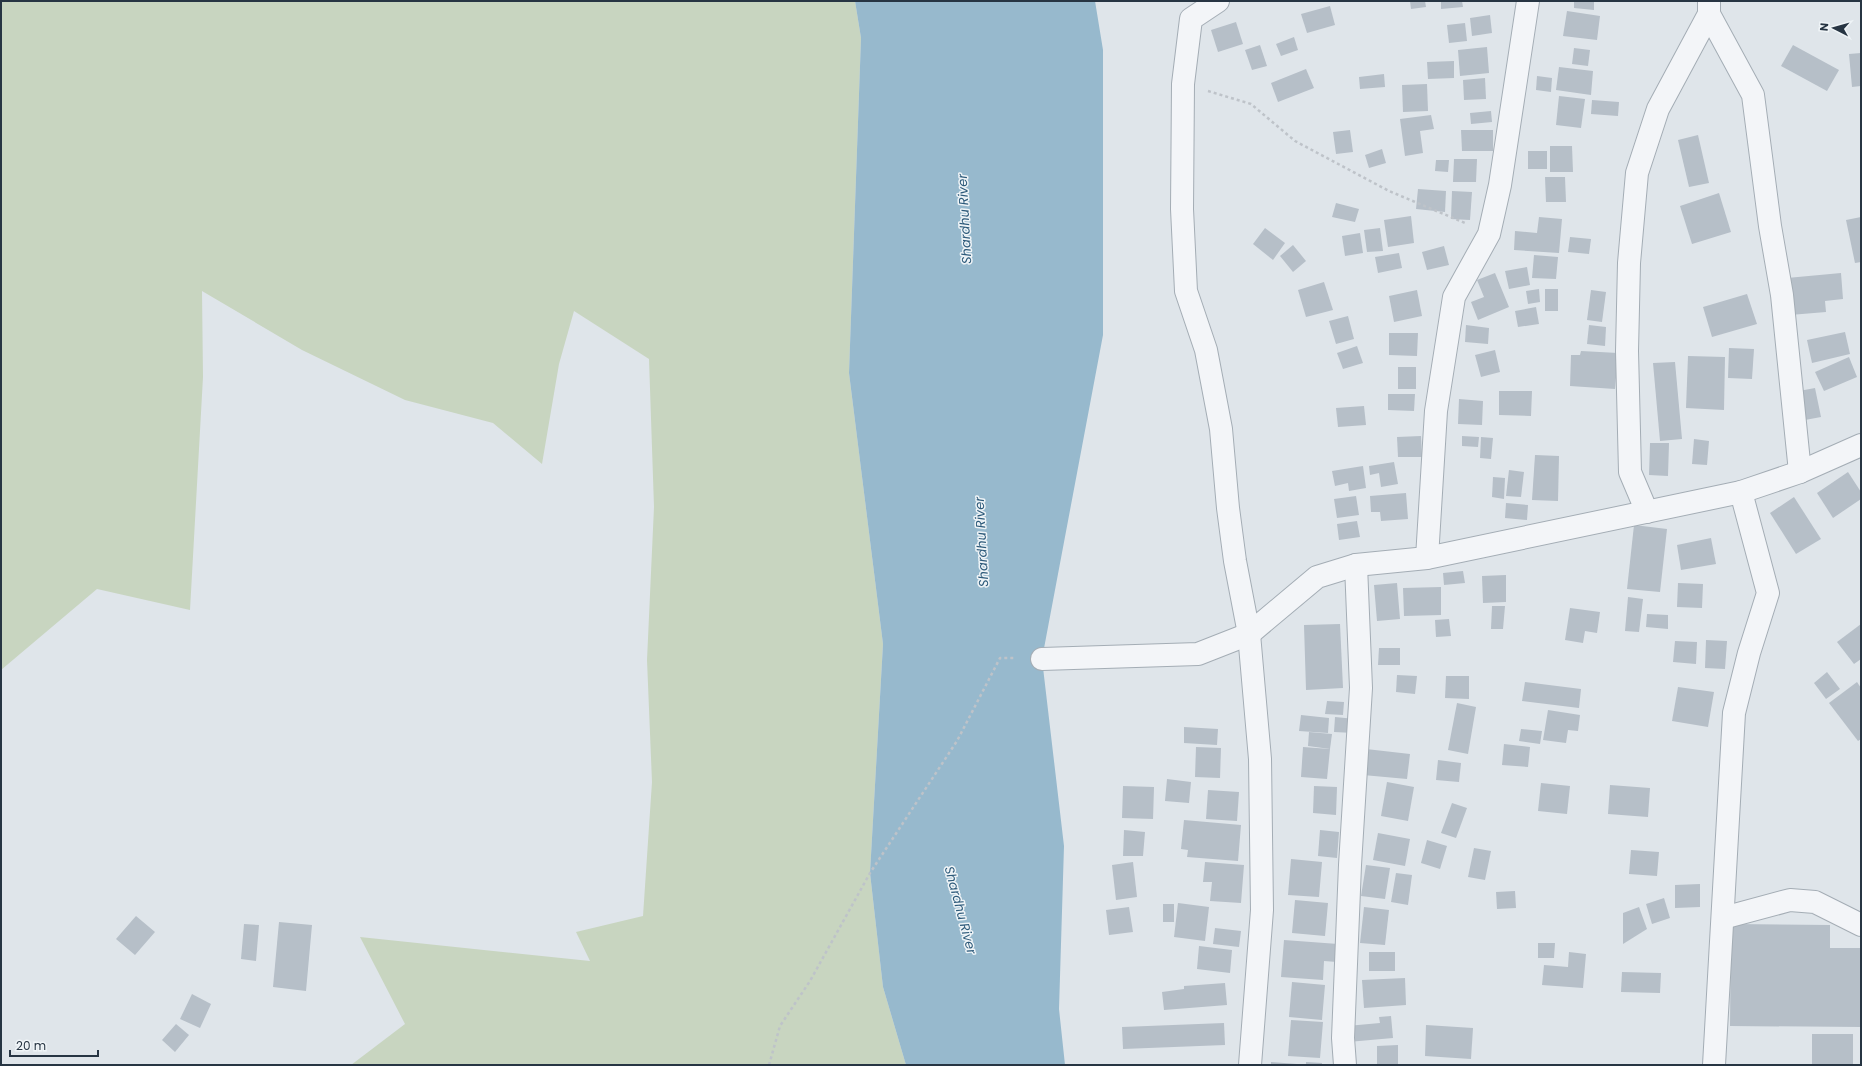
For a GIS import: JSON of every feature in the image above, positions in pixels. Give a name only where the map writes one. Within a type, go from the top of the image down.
[{"type":"street","points":[[1218,1],[1191,18],[1183,84],[1182,209],[1186,291],[1206,350],[1221,429],[1228,508],[1235,561],[1249,634],[1260,759],[1262,910],[1250,1065]]},
{"type":"street","points":[[1427,558],[1436,411],[1454,297],[1489,234],[1500,184],[1528,1]]},
{"type":"street","points":[[1709,7],[1753,95],[1770,226],[1782,295],[1800,472]]},
{"type":"street","points":[[1647,512],[1630,472],[1627,351],[1629,263],[1637,173],[1658,109],[1709,7]]},
{"type":"street","points":[[1042,658],[1198,654],[1249,634],[1317,577],[1356,565],[1427,558],[1741,492],[1800,472],[1861,445]]},
{"type":"street","points":[[1714,1065],[1724,918],[1734,713],[1749,653],[1768,593],[1741,492]]},
{"type":"street","points":[[1345,1065],[1343,1038],[1349,881],[1361,688],[1356,565]]},
{"type":"street","points":[[1724,918],[1790,900],[1815,902],[1861,925]]},
{"type":"path","points":[[1183,84],[1250,104],[1295,141],[1389,191],[1489,234]]},
{"type":"path","points":[[770,1065],[780,1026],[810,981],[870,873],[957,741],[1000,658],[1042,658]]},
{"type":"green space","points":[[1,1],[855,1],[861,38],[849,373],[883,644],[870,873],[883,987],[906,1065],[351,1065],[405,1024],[360,937],[590,961],[576,932],[643,916],[652,782],[647,660],[654,507],[649,359],[574,311],[559,364],[542,464],[493,423],[405,400],[302,350],[202,291],[203,377],[190,610],[97,589],[1,670]]},
{"type":"water","name":"Shardhu River","points":[[855,1],[1095,1],[1103,50],[1103,335],[1042,659],[1064,846],[1059,1009],[1065,1065],[906,1065],[883,987],[870,873],[883,644],[849,373],[861,38]]},
{"type":"building","points":[[1410,1],[1425,1],[1426,7],[1411,9]]},
{"type":"building","points":[[1441,1],[1462,1],[1463,7],[1441,9]]},
{"type":"building","points":[[1574,1],[1594,1],[1594,10],[1574,8]]},
{"type":"building","points":[[1330,6],[1335,25],[1307,33],[1301,14]]},
{"type":"building","points":[[1567,11],[1600,16],[1597,40],[1563,36]]},
{"type":"building","points":[[1490,15],[1492,33],[1472,36],[1470,18]]},
{"type":"building","points":[[1236,22],[1243,44],[1218,52],[1211,30]]},
{"type":"building","points":[[1465,23],[1467,41],[1449,43],[1447,25]]},
{"type":"building","points":[[1294,37],[1298,50],[1281,56],[1276,44]]},
{"type":"building","points":[[1260,45],[1267,66],[1252,70],[1245,50]]},
{"type":"building","points":[[1793,45],[1839,70],[1827,91],[1781,66]]},
{"type":"building","points":[[1487,47],[1489,73],[1460,76],[1458,50]]},
{"type":"building","points":[[1574,48],[1590,50],[1588,66],[1572,64]]},
{"type":"building","points":[[1861,53],[1861,86],[1852,87],[1849,54]]},
{"type":"building","points":[[1454,61],[1454,78],[1428,79],[1427,62]]},
{"type":"building","points":[[1559,67],[1593,71],[1591,95],[1556,90]]},
{"type":"building","points":[[1306,69],[1314,88],[1278,102],[1271,83]]},
{"type":"building","points":[[1384,74],[1385,87],[1360,89],[1359,77]]},
{"type":"building","points":[[1537,76],[1552,78],[1551,92],[1536,90]]},
{"type":"building","points":[[1485,78],[1486,99],[1464,100],[1463,80]]},
{"type":"building","points":[[1427,84],[1428,111],[1403,112],[1402,85]]},
{"type":"building","points":[[1559,96],[1585,99],[1581,128],[1556,125]]},
{"type":"building","points":[[1592,100],[1619,102],[1618,116],[1591,114]]},
{"type":"building","points":[[1491,111],[1492,122],[1471,124],[1470,113]]},
{"type":"building","points":[[1431,115],[1434,129],[1420,131],[1423,153],[1405,156],[1400,119]]},
{"type":"building","points":[[1350,130],[1353,152],[1336,154],[1333,132]]},
{"type":"building","points":[[1461,130],[1493,130],[1493,151],[1462,151]]},
{"type":"building","points":[[1698,135],[1709,183],[1689,187],[1678,140]]},
{"type":"building","points":[[1550,146],[1572,146],[1573,172],[1550,172]]},
{"type":"building","points":[[1382,149],[1386,163],[1369,168],[1365,155]]},
{"type":"building","points":[[1528,151],[1547,151],[1547,169],[1528,169]]},
{"type":"building","points":[[1454,159],[1477,159],[1476,182],[1453,182]]},
{"type":"building","points":[[1436,160],[1449,160],[1448,172],[1435,171]]},
{"type":"building","points":[[1545,177],[1565,177],[1566,202],[1546,202]]},
{"type":"building","points":[[1418,189],[1446,191],[1445,212],[1416,209]]},
{"type":"building","points":[[1452,191],[1472,192],[1470,220],[1451,219]]},
{"type":"building","points":[[1719,193],[1731,232],[1692,244],[1680,206]]},
{"type":"building","points":[[1336,203],[1359,209],[1355,222],[1332,217]]},
{"type":"building","points":[[1411,216],[1414,243],[1388,247],[1384,220]]},
{"type":"building","points":[[1539,217],[1562,219],[1559,253],[1514,250],[1515,231],[1537,233]]},
{"type":"building","points":[[1861,217],[1861,262],[1855,263],[1846,220]]},
{"type":"building","points":[[1265,228],[1285,243],[1273,260],[1253,244]]},
{"type":"building","points":[[1380,228],[1383,251],[1367,252],[1364,230]]},
{"type":"building","points":[[1360,233],[1363,253],[1345,256],[1342,236]]},
{"type":"building","points":[[1570,237],[1591,239],[1589,254],[1568,252]]},
{"type":"building","points":[[1293,245],[1306,261],[1293,272],[1280,256]]},
{"type":"building","points":[[1444,246],[1449,265],[1427,270],[1422,252]]},
{"type":"building","points":[[1399,253],[1402,268],[1378,273],[1375,257]]},
{"type":"building","points":[[1534,255],[1558,257],[1556,279],[1532,278]]},
{"type":"building","points":[[1527,267],[1530,285],[1509,289],[1505,271]]},
{"type":"building","points":[[1495,273],[1509,307],[1478,320],[1471,302],[1484,297],[1477,280]]},
{"type":"building","points":[[1841,273],[1843,299],[1825,301],[1826,312],[1790,315],[1787,278]]},
{"type":"building","points":[[1324,282],[1333,310],[1306,317],[1298,290]]},
{"type":"building","points":[[1539,289],[1540,302],[1528,304],[1526,291]]},
{"type":"building","points":[[1545,289],[1558,289],[1558,311],[1545,311]]},
{"type":"building","points":[[1417,290],[1422,316],[1394,322],[1389,296]]},
{"type":"building","points":[[1591,290],[1606,292],[1602,322],[1587,320]]},
{"type":"building","points":[[1747,294],[1757,324],[1712,337],[1703,307]]},
{"type":"building","points":[[1536,307],[1539,324],[1518,327],[1515,311]]},
{"type":"building","points":[[1348,316],[1354,339],[1336,344],[1329,321]]},
{"type":"building","points":[[1466,325],[1489,328],[1488,344],[1465,342]]},
{"type":"building","points":[[1589,325],[1606,327],[1605,346],[1587,344]]},
{"type":"building","points":[[1845,332],[1850,354],[1812,363],[1807,340]]},
{"type":"building","points":[[1389,333],[1418,333],[1417,356],[1389,355]]},
{"type":"building","points":[[1357,346],[1363,363],[1343,369],[1337,353]]},
{"type":"building","points":[[1729,348],[1754,349],[1752,379],[1728,378]]},
{"type":"building","points":[[1495,350],[1500,372],[1481,377],[1475,355]]},
{"type":"building","points":[[1581,351],[1618,353],[1615,389],[1570,386],[1571,355],[1580,355]]},
{"type":"building","points":[[1688,356],[1725,357],[1724,410],[1686,408]]},
{"type":"building","points":[[1849,357],[1857,377],[1824,391],[1815,372]]},
{"type":"building","points":[[1675,362],[1682,439],[1660,441],[1653,363]]},
{"type":"building","points":[[1398,367],[1416,367],[1416,389],[1398,389]]},
{"type":"building","points":[[1815,388],[1821,417],[1805,420],[1799,391]]},
{"type":"building","points":[[1499,391],[1532,391],[1531,416],[1499,415]]},
{"type":"building","points":[[1388,394],[1415,394],[1414,411],[1388,410]]},
{"type":"building","points":[[1459,399],[1483,401],[1482,425],[1458,424]]},
{"type":"building","points":[[1364,406],[1366,425],[1338,427],[1336,408]]},
{"type":"building","points":[[1421,436],[1422,457],[1398,457],[1397,437]]},
{"type":"building","points":[[1462,436],[1479,437],[1478,447],[1462,446]]},
{"type":"building","points":[[1481,437],[1493,438],[1491,459],[1480,458]]},
{"type":"building","points":[[1694,439],[1709,441],[1707,465],[1692,464]]},
{"type":"building","points":[[1650,443],[1669,443],[1668,476],[1649,475]]},
{"type":"building","points":[[1535,455],[1559,456],[1558,501],[1532,500]]},
{"type":"building","points":[[1394,462],[1398,484],[1381,487],[1379,473],[1370,475],[1369,466]]},
{"type":"building","points":[[1363,466],[1366,488],[1349,491],[1348,483],[1335,486],[1332,471]]},
{"type":"building","points":[[1509,470],[1524,472],[1521,497],[1506,496]]},
{"type":"building","points":[[1848,472],[1861,492],[1861,499],[1833,518],[1817,493]]},
{"type":"building","points":[[1493,477],[1505,478],[1504,499],[1492,497]]},
{"type":"building","points":[[1406,493],[1408,519],[1381,521],[1380,512],[1371,512],[1370,496]]},
{"type":"building","points":[[1356,496],[1359,515],[1337,518],[1334,499]]},
{"type":"building","points":[[1794,497],[1821,539],[1796,554],[1770,513]]},
{"type":"building","points":[[1506,503],[1528,505],[1527,520],[1505,518]]},
{"type":"building","points":[[1357,521],[1360,537],[1339,540],[1337,524]]},
{"type":"building","points":[[1634,525],[1667,529],[1660,592],[1627,589]]},
{"type":"building","points":[[1711,538],[1716,564],[1681,570],[1677,545]]},
{"type":"building","points":[[1463,571],[1465,583],[1444,585],[1443,573]]},
{"type":"building","points":[[1506,575],[1506,602],[1483,603],[1482,576]]},
{"type":"building","points":[[1397,583],[1400,619],[1377,621],[1374,585]]},
{"type":"building","points":[[1678,583],[1703,584],[1702,608],[1677,607]]},
{"type":"building","points":[[1441,587],[1441,615],[1404,616],[1403,588]]},
{"type":"building","points":[[1628,597],[1643,599],[1639,632],[1625,631]]},
{"type":"building","points":[[1492,606],[1505,606],[1503,629],[1491,629]]},
{"type":"building","points":[[1570,608],[1600,612],[1597,633],[1585,631],[1583,643],[1565,640]]},
{"type":"building","points":[[1647,614],[1668,615],[1668,629],[1646,627]]},
{"type":"building","points":[[1449,619],[1451,636],[1436,637],[1435,620]]},
{"type":"building","points":[[1340,624],[1343,688],[1306,690],[1304,625]]},
{"type":"building","points":[[1861,624],[1861,659],[1854,664],[1837,642]]},
{"type":"building","points":[[1706,640],[1727,641],[1725,669],[1705,668]]},
{"type":"building","points":[[1675,641],[1697,642],[1696,664],[1673,662]]},
{"type":"building","points":[[1379,648],[1400,648],[1400,665],[1378,665]]},
{"type":"building","points":[[1827,672],[1840,689],[1826,699],[1814,683]]},
{"type":"building","points":[[1397,675],[1417,676],[1415,694],[1396,692]]},
{"type":"building","points":[[1446,676],[1469,676],[1469,699],[1445,698]]},
{"type":"building","points":[[1525,682],[1581,689],[1579,708],[1522,701]]},
{"type":"building","points":[[1857,682],[1861,688],[1861,739],[1858,741],[1829,703]]},
{"type":"building","points":[[1678,687],[1714,692],[1708,727],[1672,721]]},
{"type":"building","points":[[1327,701],[1344,702],[1343,715],[1325,714]]},
{"type":"building","points":[[1457,703],[1476,707],[1468,754],[1448,750]]},
{"type":"building","points":[[1548,710],[1580,715],[1578,731],[1568,730],[1566,743],[1543,740]]},
{"type":"building","points":[[1301,715],[1329,718],[1328,733],[1299,731]]},
{"type":"building","points":[[1335,717],[1355,719],[1354,733],[1334,732]]},
{"type":"building","points":[[1184,727],[1218,729],[1217,745],[1184,743]]},
{"type":"building","points":[[1521,729],[1542,731],[1540,744],[1519,741]]},
{"type":"building","points":[[1309,732],[1332,734],[1330,749],[1308,746]]},
{"type":"building","points":[[1504,744],[1530,747],[1528,767],[1502,765]]},
{"type":"building","points":[[1196,747],[1221,748],[1220,778],[1195,777]]},
{"type":"building","points":[[1303,747],[1330,749],[1327,779],[1301,777]]},
{"type":"building","points":[[1366,749],[1410,754],[1407,779],[1363,775]]},
{"type":"building","points":[[1438,760],[1461,763],[1459,782],[1436,780]]},
{"type":"building","points":[[1167,779],[1191,782],[1189,803],[1165,801]]},
{"type":"building","points":[[1387,782],[1414,787],[1408,821],[1381,816]]},
{"type":"building","points":[[1541,783],[1570,786],[1567,814],[1538,811]]},
{"type":"building","points":[[1610,785],[1650,788],[1648,817],[1608,814]]},
{"type":"building","points":[[1123,786],[1154,787],[1153,819],[1122,818]]},
{"type":"building","points":[[1314,786],[1337,787],[1336,815],[1313,813]]},
{"type":"building","points":[[1208,790],[1239,792],[1237,821],[1206,819]]},
{"type":"building","points":[[1452,803],[1467,808],[1456,838],[1441,833]]},
{"type":"building","points":[[1184,820],[1241,825],[1238,861],[1187,857],[1188,850],[1181,849]]},
{"type":"building","points":[[1124,830],[1145,832],[1143,856],[1123,856]]},
{"type":"building","points":[[1320,830],[1339,832],[1337,858],[1318,856]]},
{"type":"building","points":[[1378,833],[1410,839],[1405,866],[1373,860]]},
{"type":"building","points":[[1427,840],[1447,846],[1440,869],[1421,863]]},
{"type":"building","points":[[1474,848],[1491,851],[1485,880],[1468,877]]},
{"type":"building","points":[[1631,850],[1659,852],[1657,876],[1629,874]]},
{"type":"building","points":[[1291,859],[1322,862],[1319,897],[1288,895]]},
{"type":"building","points":[[1133,862],[1137,897],[1116,900],[1112,865]]},
{"type":"building","points":[[1205,862],[1244,865],[1241,903],[1210,901],[1212,882],[1203,882]]},
{"type":"building","points":[[1366,865],[1390,868],[1385,899],[1361,896]]},
{"type":"building","points":[[1396,873],[1412,875],[1408,905],[1391,902]]},
{"type":"building","points":[[1700,884],[1700,907],[1675,908],[1675,885]]},
{"type":"building","points":[[1515,891],[1516,908],[1497,909],[1496,892]]},
{"type":"building","points":[[1664,898],[1670,918],[1652,924],[1646,904]]},
{"type":"building","points":[[1295,900],[1328,903],[1325,936],[1292,933]]},
{"type":"building","points":[[1178,903],[1209,907],[1205,941],[1174,937]]},
{"type":"building","points":[[1163,904],[1174,904],[1174,922],[1163,922]]},
{"type":"building","points":[[1129,907],[1133,932],[1109,935],[1106,910]]},
{"type":"building","points":[[1364,907],[1389,910],[1385,945],[1360,943]]},
{"type":"building","points":[[1639,907],[1647,929],[1623,944],[1623,913]]},
{"type":"building","points":[[136,916],[155,932],[135,955],[116,939]]},
{"type":"building","points":[[279,922],[312,925],[306,991],[273,987]]},
{"type":"building","points":[[244,924],[259,925],[256,961],[241,959]]},
{"type":"building","points":[[1731,924],[1830,925],[1830,948],[1861,948],[1861,1027],[1730,1026]]},
{"type":"building","points":[[1215,928],[1241,931],[1239,947],[1213,944]]},
{"type":"building","points":[[1284,940],[1338,944],[1337,962],[1324,961],[1323,980],[1281,977]]},
{"type":"building","points":[[1538,943],[1555,943],[1554,958],[1538,958]]},
{"type":"building","points":[[1199,946],[1232,950],[1230,973],[1197,969]]},
{"type":"building","points":[[1369,952],[1395,952],[1395,971],[1369,971]]},
{"type":"building","points":[[1569,952],[1586,954],[1583,988],[1542,985],[1544,965],[1568,967]]},
{"type":"building","points":[[1622,972],[1661,973],[1660,993],[1621,992]]},
{"type":"building","points":[[1405,978],[1406,1005],[1364,1008],[1362,980]]},
{"type":"building","points":[[1292,982],[1325,985],[1322,1020],[1289,1017]]},
{"type":"building","points":[[1225,983],[1227,1005],[1164,1010],[1162,992],[1184,989],[1184,986]]},
{"type":"building","points":[[192,994],[211,1004],[200,1028],[180,1019]]},
{"type":"building","points":[[1391,1016],[1393,1038],[1348,1042],[1347,1026],[1380,1023],[1379,1017]]},
{"type":"building","points":[[1291,1020],[1323,1022],[1320,1058],[1288,1056]]},
{"type":"building","points":[[1224,1023],[1225,1045],[1123,1049],[1122,1027]]},
{"type":"building","points":[[176,1024],[189,1035],[175,1052],[162,1040]]},
{"type":"building","points":[[1426,1025],[1473,1028],[1471,1059],[1425,1056]]},
{"type":"building","points":[[1812,1034],[1853,1034],[1853,1065],[1812,1065]]},
{"type":"building","points":[[1398,1045],[1398,1065],[1377,1065],[1377,1046]]},
{"type":"building","points":[[1271,1062],[1297,1064],[1297,1065],[1271,1065]]},
{"type":"building","points":[[1306,1062],[1322,1063],[1322,1065],[1306,1065]]}]
